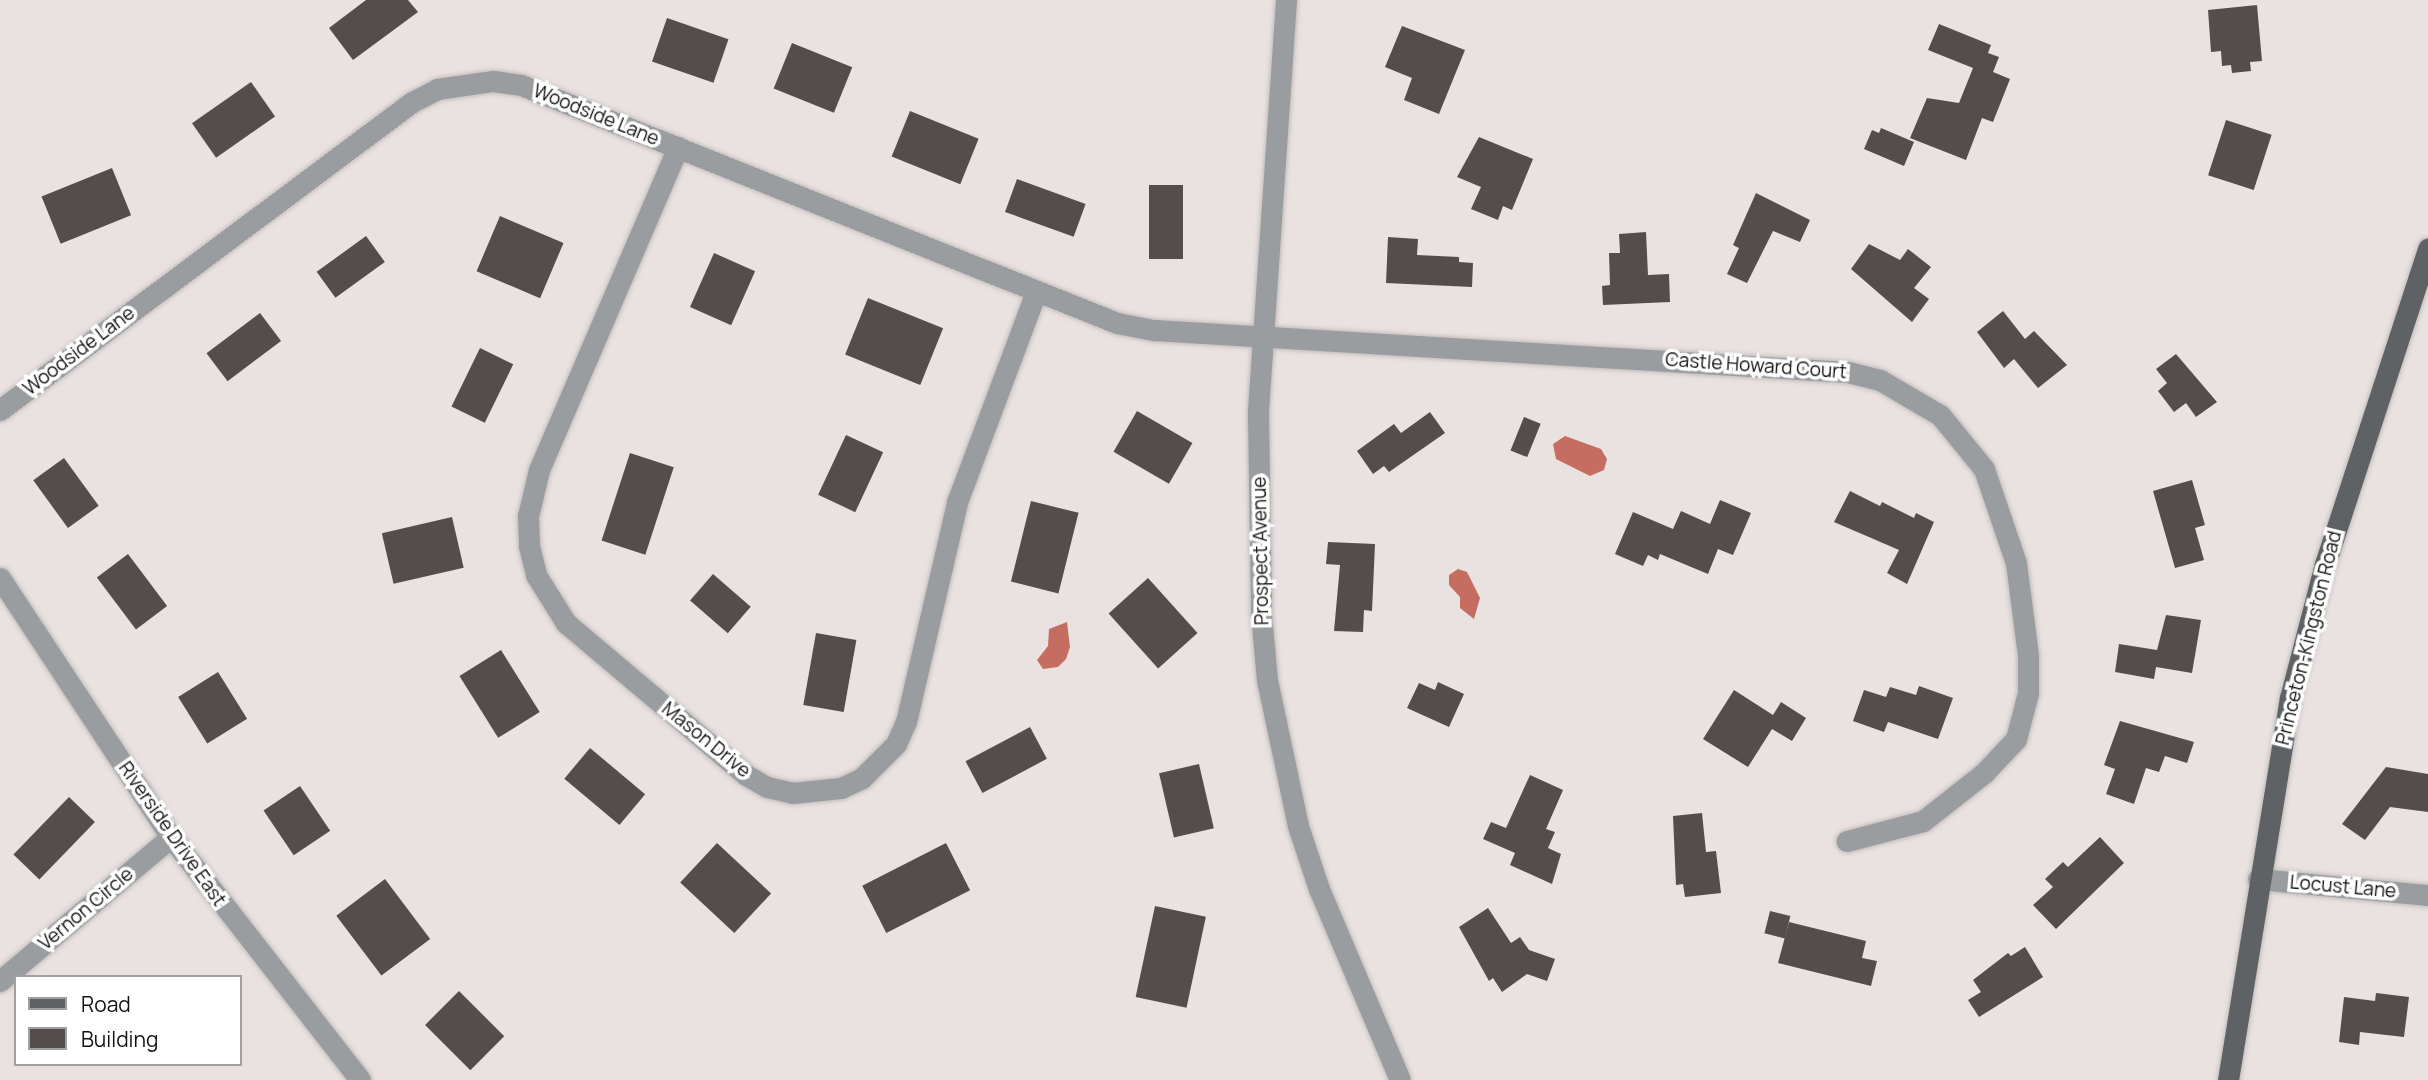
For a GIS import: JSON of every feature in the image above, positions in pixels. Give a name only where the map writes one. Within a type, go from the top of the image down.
[{"type":"main road","name":"Princeton-Kingston Road","points":[[2228,1080],[2258,879],[2290,698],[2325,564],[2428,248]]},
{"type":"street","name":"Prospect Avenue","points":[[1286,0],[1258,414],[1261,614],[1282,762],[1319,889],[1400,1080]]},
{"type":"street","name":"Woodside Lane","points":[[0,410],[412,102],[437,89],[493,80],[521,85],[1117,323],[1154,330],[1263,334]]},
{"type":"street","name":"Mason Drive","points":[[678,147],[539,470],[528,516],[529,546],[541,584],[566,624],[747,775],[767,787],[792,793],[841,788],[862,778],[896,744],[906,722],[957,502],[1036,292]]},
{"type":"street","name":"Castle Howard Court","points":[[1263,334],[1831,370],[1880,380],[1940,415],[1984,470],[2004,517],[2023,610],[2028,693],[2016,739],[1984,773],[1923,821],[1847,841]]},
{"type":"street","name":"Riverside Drive East","points":[[0,578],[171,837],[360,1080]]},
{"type":"street","name":"Vernon Circle","points":[[0,981],[171,837]]},
{"type":"street","name":"Locust Lane","points":[[2258,879],[2428,895]]},
{"type":"shaded area","points":[[1565,436],[1601,449],[1607,459],[1604,470],[1590,476],[1556,459],[1553,444]]},
{"type":"shaded area","points":[[1458,569],[1467,572],[1480,598],[1474,619],[1460,608],[1460,597],[1449,585],[1449,575]]},
{"type":"shaded area","points":[[1067,622],[1070,647],[1066,659],[1058,667],[1043,669],[1037,660],[1048,646],[1049,629]]},
{"type":"building","points":[[366,0],[408,0],[418,12],[353,60],[329,28]]},
{"type":"building","points":[[2257,5],[2262,61],[2250,62],[2251,71],[2232,73],[2231,65],[2222,66],[2221,51],[2211,52],[2208,10]]},
{"type":"building","points":[[667,18],[728,39],[713,83],[652,61]]},
{"type":"building","points":[[1939,24],[1991,45],[1988,53],[1999,57],[1993,72],[2010,79],[1993,122],[1982,118],[1966,160],[1910,138],[1927,98],[1959,103],[1973,68],[1928,50]]},
{"type":"building","points":[[1402,26],[1465,50],[1439,114],[1404,100],[1412,78],[1385,67]]},
{"type":"building","points":[[792,43],[852,67],[834,113],[774,88]]},
{"type":"building","points":[[251,82],[275,116],[216,158],[192,123]]},
{"type":"building","points":[[910,111],[979,139],[960,184],[892,156]]},
{"type":"building","points":[[2226,120],[2272,135],[2254,190],[2208,175]]},
{"type":"building","points":[[1881,128],[1914,142],[1904,166],[1864,149],[1872,130],[1879,133]]},
{"type":"building","points":[[1479,137],[1533,159],[1512,210],[1503,206],[1498,220],[1471,209],[1481,187],[1457,177]]},
{"type":"building","points":[[112,168],[131,215],[61,244],[42,196]]},
{"type":"building","points":[[1017,179],[1086,204],[1074,237],[1005,212]]},
{"type":"building","points":[[1149,185],[1183,185],[1183,259],[1149,259]]},
{"type":"building","points":[[1756,193],[1810,220],[1800,242],[1773,231],[1747,283],[1727,274],[1739,248],[1733,245]]},
{"type":"building","points":[[500,216],[564,243],[540,298],[477,271]]},
{"type":"building","points":[[1646,232],[1648,275],[1669,274],[1670,302],[1603,305],[1602,286],[1610,285],[1609,253],[1620,253],[1619,234]]},
{"type":"building","points":[[366,236],[385,262],[335,298],[317,272]]},
{"type":"building","points":[[1388,237],[1418,239],[1417,255],[1459,257],[1459,262],[1473,263],[1472,287],[1386,283]]},
{"type":"building","points":[[1869,244],[1900,260],[1908,249],[1931,267],[1914,288],[1929,299],[1912,322],[1851,269]]},
{"type":"building","points":[[714,253],[755,271],[731,325],[690,307]]},
{"type":"building","points":[[868,298],[943,328],[920,385],[845,355]]},
{"type":"building","points":[[2003,311],[2025,339],[2034,331],[2067,365],[2038,388],[2014,359],[2004,368],[1977,332]]},
{"type":"building","points":[[260,313],[281,341],[228,381],[206,353]]},
{"type":"building","points":[[480,348],[513,364],[485,423],[452,406]]},
{"type":"building","points":[[2176,354],[2217,402],[2196,417],[2186,403],[2174,412],[2158,391],[2167,383],[2156,369]]},
{"type":"building","points":[[1137,411],[1192,443],[1169,484],[1114,452]]},
{"type":"building","points":[[1430,412],[1445,433],[1389,472],[1384,466],[1373,474],[1357,451],[1394,424],[1401,433]]},
{"type":"building","points":[[1524,417],[1541,424],[1527,457],[1511,450]]},
{"type":"building","points":[[846,435],[883,452],[855,512],[818,495]]},
{"type":"building","points":[[630,453],[674,467],[645,555],[602,540]]},
{"type":"building","points":[[64,458],[99,506],[68,528],[33,480]]},
{"type":"building","points":[[2192,480],[2205,525],[2195,528],[2204,560],[2175,568],[2153,491]]},
{"type":"building","points":[[1850,491],[1880,506],[1882,502],[1914,518],[1916,513],[1934,522],[1907,584],[1887,573],[1899,550],[1834,522]]},
{"type":"building","points":[[1720,500],[1751,513],[1733,555],[1718,549],[1708,574],[1660,554],[1658,560],[1648,555],[1643,566],[1615,554],[1633,512],[1673,529],[1681,511],[1710,524]]},
{"type":"building","points":[[1031,501],[1079,513],[1058,593],[1011,582]]},
{"type":"building","points":[[452,517],[464,568],[394,584],[382,533]]},
{"type":"building","points":[[1328,542],[1375,544],[1372,611],[1364,610],[1363,632],[1334,631],[1340,565],[1326,564]]},
{"type":"building","points":[[128,554],[167,606],[136,629],[97,577]]},
{"type":"building","points":[[713,574],[751,607],[728,633],[690,600]]},
{"type":"building","points":[[1148,578],[1198,633],[1158,668],[1109,613]]},
{"type":"building","points":[[2166,615],[2201,620],[2192,673],[2156,667],[2154,679],[2115,672],[2119,644],[2157,650]]},
{"type":"building","points":[[816,633],[856,640],[844,712],[803,705]]},
{"type":"building","points":[[501,650],[540,712],[498,738],[459,676]]},
{"type":"building","points":[[218,672],[247,719],[207,744],[178,697]]},
{"type":"building","points":[[1438,682],[1464,694],[1449,727],[1407,708],[1419,683],[1435,690]]},
{"type":"building","points":[[1919,686],[1953,698],[1938,739],[1888,722],[1884,732],[1853,721],[1864,690],[1886,697],[1890,687],[1916,695]]},
{"type":"building","points":[[1734,690],[1773,715],[1781,702],[1806,718],[1792,741],[1772,729],[1748,767],[1703,739]]},
{"type":"building","points":[[2120,721],[2194,742],[2187,763],[2165,756],[2159,772],[2146,768],[2134,804],[2106,794],[2115,769],[2104,765]]},
{"type":"building","points":[[1030,727],[1047,759],[982,793],[966,761]]},
{"type":"building","points":[[590,748],[645,794],[619,825],[564,779]]},
{"type":"building","points":[[1199,764],[1214,828],[1174,838],[1159,773]]},
{"type":"building","points":[[2386,767],[2428,774],[2428,812],[2390,807],[2365,840],[2342,824]]},
{"type":"building","points":[[1530,775],[1563,790],[1546,829],[1555,832],[1548,848],[1561,854],[1552,884],[1510,865],[1515,853],[1483,839],[1491,822],[1506,828]]},
{"type":"building","points":[[300,786],[330,831],[294,855],[264,811]]},
{"type":"building","points":[[69,797],[95,822],[39,880],[13,855]]},
{"type":"building","points":[[1702,813],[1706,852],[1716,851],[1721,893],[1685,897],[1683,884],[1676,885],[1673,816]]},
{"type":"building","points":[[2100,837],[2124,863],[2056,929],[2033,905],[2053,887],[2045,879],[2063,862],[2068,867]]},
{"type":"building","points":[[717,843],[771,893],[734,933],[680,882]]},
{"type":"building","points":[[946,843],[970,890],[886,933],[862,886]]},
{"type":"building","points":[[385,879],[430,939],[381,976],[336,916]]},
{"type":"building","points":[[1155,906],[1206,917],[1187,1008],[1136,997]]},
{"type":"building","points":[[1488,908],[1511,943],[1520,937],[1529,950],[1555,959],[1547,981],[1527,974],[1502,992],[1493,978],[1489,981],[1459,927]]},
{"type":"building","points":[[1770,911],[1790,916],[1785,938],[1764,933]]},
{"type":"building","points":[[1789,922],[1866,941],[1862,958],[1877,961],[1871,986],[1778,963]]},
{"type":"building","points":[[2025,947],[2043,977],[1979,1017],[1968,1000],[1981,992],[1973,980],[2008,953],[2011,956]]},
{"type":"building","points":[[459,991],[504,1036],[470,1070],[425,1025]]},
{"type":"building","points":[[2376,993],[2409,997],[2404,1037],[2360,1032],[2359,1045],[2339,1042],[2344,997],[2375,1001]]}]
